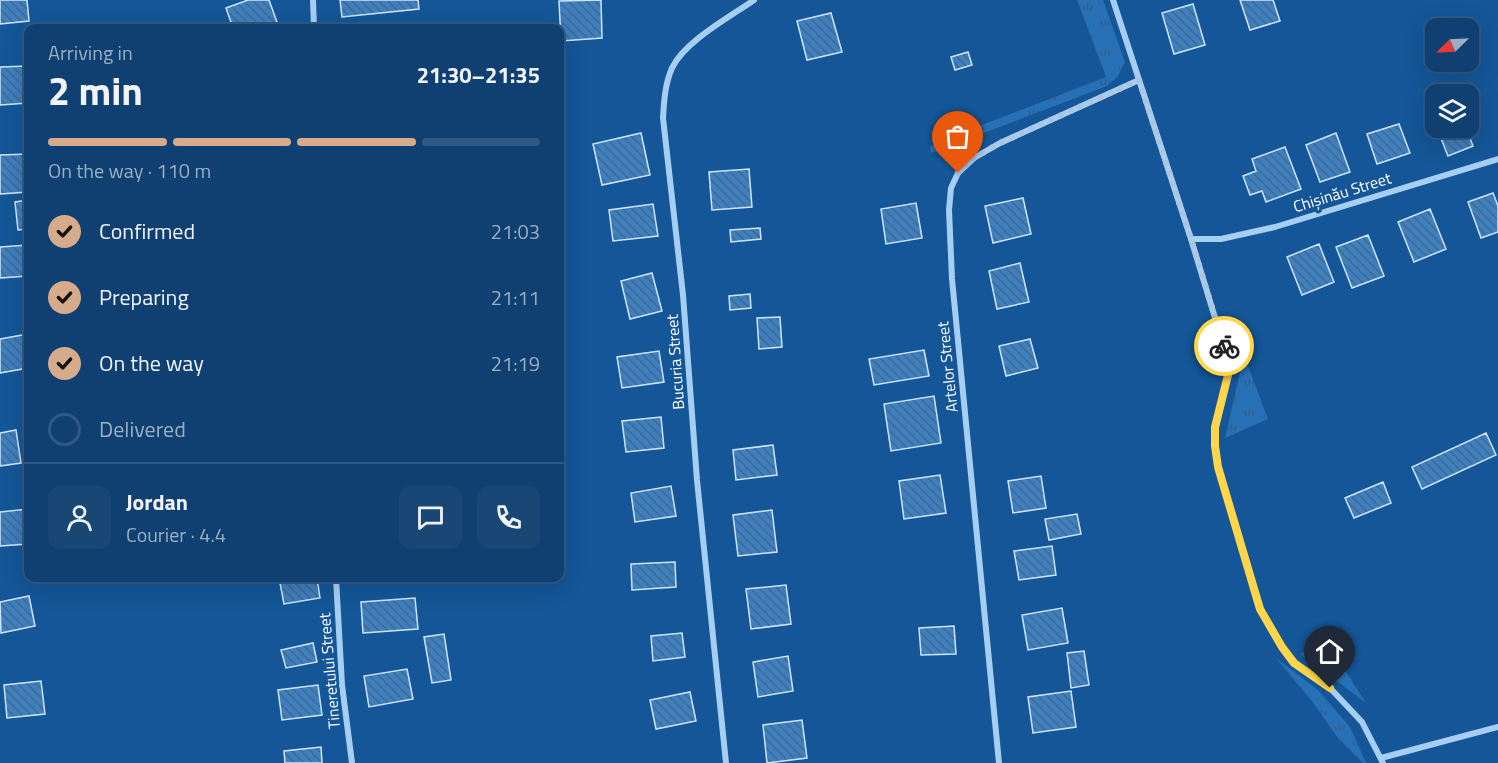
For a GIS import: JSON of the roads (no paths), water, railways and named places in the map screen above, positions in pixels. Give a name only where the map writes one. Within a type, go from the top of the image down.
[{"type":"street","points":[[313,0],[314,24]]},
{"type":"street","name":"Bucuria Street","points":[[726,763],[697,480],[683,295],[663,118],[665,90],[672,67],[683,51],[754,0]]},
{"type":"street","points":[[1113,0],[1230,367],[1215,427],[1215,446],[1218,467],[1260,609],[1294,663],[1330,688],[1362,722],[1382,761],[1498,728]]},
{"type":"street","name":"Artelor Street","points":[[999,763],[952,279],[949,210],[951,188],[958,173],[974,158],[1000,143],[1139,80]]},
{"type":"street","name":"Chișinău Street","points":[[1191,239],[1221,239],[1275,227],[1498,159]]},
{"type":"street","name":"Tineretului Street","points":[[336,582],[342,685],[352,763]]}]
